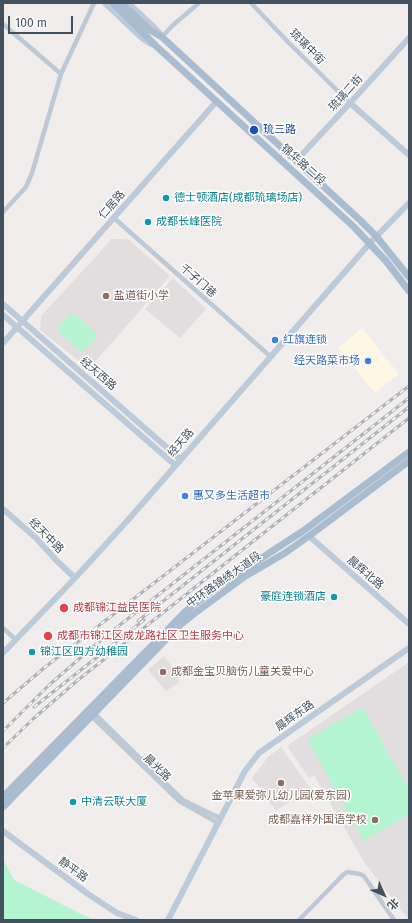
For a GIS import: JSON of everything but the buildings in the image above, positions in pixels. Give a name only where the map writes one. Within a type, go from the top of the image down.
[{"type":"main road","name":"锦华路二段","points":[[113,3],[156,46],[370,242],[409,291]]},
{"type":"main road","name":"锦华路二段","points":[[121,3],[150,30],[162,37],[376,236],[409,277]]},
{"type":"main road","name":"中环路锦绣大道段","points":[[3,797],[186,611],[214,589],[303,531],[409,452]]},
{"type":"main road","name":"中环路锦绣大道段","points":[[3,807],[180,625],[244,577],[285,553],[309,536],[409,461]]},
{"type":"street","points":[[3,212],[26,187],[32,173],[61,74],[94,3]]},
{"type":"street","name":"锦华路二段","points":[[105,3],[143,39],[156,46]]},
{"type":"street","name":"锦华路二段","points":[[128,3],[154,27],[162,37]]},
{"type":"street","points":[[162,37],[172,26],[199,3]]},
{"type":"street","name":"琉璃中街","points":[[251,3],[350,103]]},
{"type":"street","points":[[3,24],[61,74]]},
{"type":"street","name":"琉璃二街","points":[[296,161],[409,38]]},
{"type":"street","name":"仁居路","points":[[3,343],[217,101]]},
{"type":"street","points":[[350,103],[409,155]]},
{"type":"street","name":"经天路","points":[[3,653],[128,520],[370,242],[409,203]]},
{"type":"street","name":"千子门巷","points":[[114,218],[271,357]]},
{"type":"street","name":"经天西路","points":[[3,304],[180,460]]},
{"type":"street","name":"经天西路","points":[[3,315],[175,465]]},
{"type":"street","name":"经天中路","points":[[3,510],[36,538],[75,578]]},
{"type":"street","name":"晨辉北路","points":[[309,536],[409,624]]},
{"type":"street","points":[[3,628],[16,640]]},
{"type":"street","name":"晨辉东路","points":[[168,920],[245,771],[259,753],[409,648]]},
{"type":"street","name":"晨光路","points":[[93,714],[178,801],[219,820]]},
{"type":"street","name":"静平路","points":[[3,831],[88,894],[117,913],[136,920]]},
{"type":"street","points":[[299,920],[342,875],[347,872],[364,876],[394,920]]},
{"type":"shaded area","name":"盐道街小学","points":[[112,239],[128,239],[170,276],[89,369],[40,330],[41,316]]},
{"type":"shaded area","points":[[173,278],[206,309],[180,338],[145,309]]},
{"type":"shaded area","name":"经天路菜市场","points":[[362,328],[399,374],[375,393],[338,348]]},
{"type":"shaded area","name":"成都金宝贝脑伤儿童关爱中心","points":[[164,656],[177,674],[179,682],[166,691],[148,670]]},
{"type":"shaded area","name":"成都嘉祥外国语学校","points":[[409,662],[409,920],[364,862],[314,775],[309,778],[287,746]]},
{"type":"shaded area","name":"金苹果爱弥儿幼儿园(爱东园)","points":[[281,747],[310,788],[276,811],[252,778],[268,757]]},
{"type":"green space","points":[[73,312],[98,335],[82,353],[57,330]]},
{"type":"green space","points":[[363,707],[409,790],[409,814],[364,841],[307,739]]},
{"type":"green space","points":[[3,859],[14,880],[93,920],[3,920]]},
{"type":"railway","points":[[3,703],[44,668],[409,386]]},
{"type":"railway","points":[[3,731],[48,686],[102,639],[409,398]]},
{"type":"railway","points":[[138,621],[409,407]]},
{"type":"railway","points":[[3,748],[33,719],[78,680],[409,418]]},
{"type":"railway","points":[[34,707],[144,620]]},
{"type":"place","name":"琉三路","points":[[254,130]]},
{"type":"place","name":"德士顿酒店(成都琉璃场店)","points":[[166,198]]},
{"type":"place","name":"成都长峰医院","points":[[148,222]]},
{"type":"place","name":"盐道街小学","points":[[106,296]]},
{"type":"place","name":"红旗连锁","points":[[275,340]]},
{"type":"place","name":"经天路菜市场","points":[[368,361]]},
{"type":"place","name":"惠又多生活超市","points":[[185,496]]},
{"type":"place","name":"豪庭连锁酒店","points":[[334,597]]},
{"type":"place","name":"成都锦江益民医院","points":[[64,608]]},
{"type":"place","name":"成都市锦江区成龙路社区卫生服务中心","points":[[48,636]]},
{"type":"place","name":"锦江区四方幼稚园","points":[[32,652]]},
{"type":"place","name":"成都金宝贝脑伤儿童关爱中心","points":[[163,672]]},
{"type":"place","name":"金苹果爱弥儿幼儿园(爱东园)","points":[[281,783]]},
{"type":"place","name":"中清云联大厦","points":[[73,802]]},
{"type":"place","name":"成都嘉祥外国语学校","points":[[375,820]]}]
